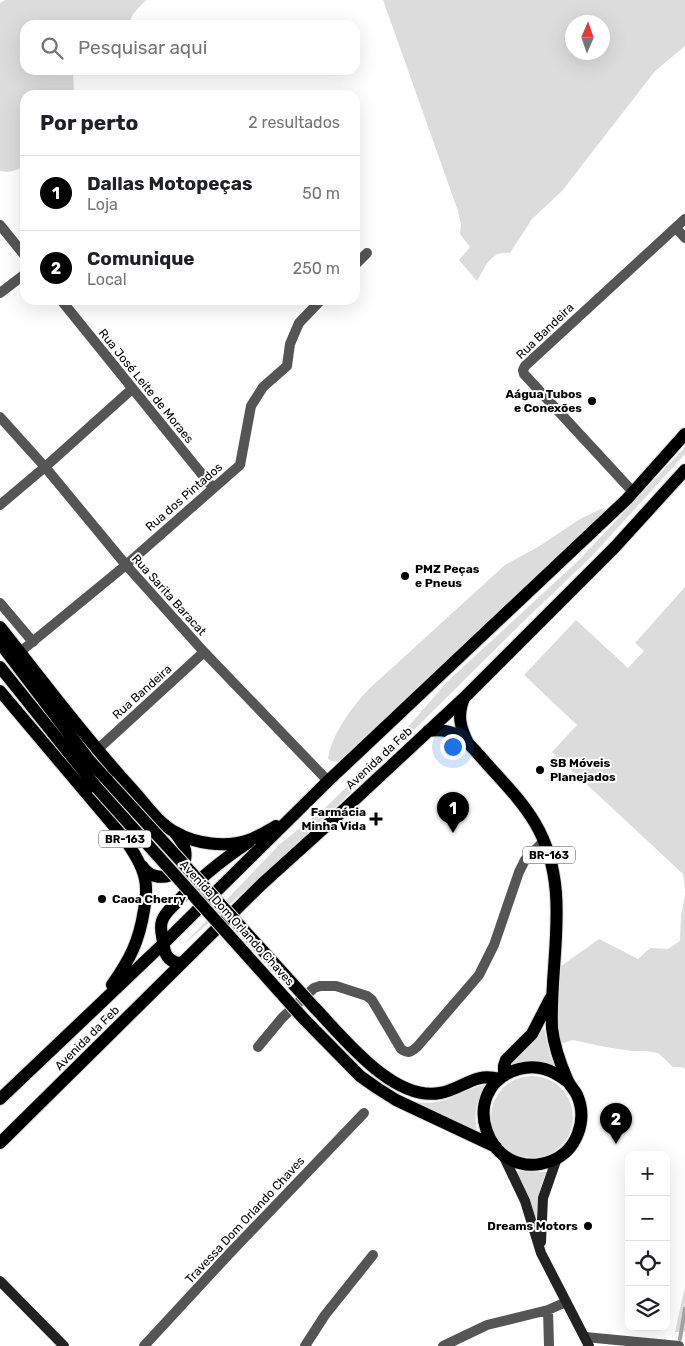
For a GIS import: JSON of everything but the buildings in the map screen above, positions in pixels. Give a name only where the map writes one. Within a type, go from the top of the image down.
[{"type":"main road","name":"Avenida da Feb","points":[[0,1099],[164,944],[328,781],[633,492],[685,434]]},
{"type":"main road","name":"Avenida da Feb","points":[[0,1144],[262,884],[465,697],[615,547],[685,470]]},
{"type":"main road","points":[[0,628],[97,750],[162,822],[174,832],[206,843],[249,840],[263,834]]},
{"type":"main road","name":"Avenida Dom Orlando Chaves","points":[[0,643],[89,760],[102,784]]},
{"type":"main road","name":"Avenida Dom Orlando Chaves","points":[[0,667],[303,1018],[360,1076],[396,1100],[499,1151],[512,1160],[527,1165],[543,1164],[557,1158],[569,1149],[577,1137],[581,1122],[581,1108],[576,1094],[568,1082],[554,1040],[551,1016],[557,925],[554,872],[544,841],[536,824],[520,801],[468,743]]},
{"type":"main road","name":"BR-163","points":[[0,691],[124,838],[136,856],[145,878],[146,892],[139,938],[127,964],[91,1013]]},
{"type":"main road","points":[[465,697],[460,707],[459,716],[468,743]]},
{"type":"main road","name":"BR-163","points":[[428,731],[439,729],[450,731],[468,743]]},
{"type":"main road","name":"BR-163","points":[[102,784],[375,1069],[408,1088],[418,1092],[434,1094],[450,1090],[476,1078],[484,1076],[501,1077],[527,1067],[542,1068],[556,1073],[568,1082]]},
{"type":"main road","points":[[182,963],[176,963],[167,957],[160,926],[169,910],[210,870],[231,854],[291,818]]},
{"type":"main road","points":[[136,856],[145,870],[152,876],[161,878],[174,874],[180,869],[185,860],[185,850],[174,832]]},
{"type":"main road","name":"Avenida Dom Orlando Chaves","points":[[552,994],[532,1034],[506,1060],[501,1077],[489,1092],[484,1107],[484,1123],[489,1139],[499,1151],[525,1200],[541,1252],[587,1342]]},
{"type":"main road","name":"Avenida Dom Orlando Chaves","points":[[541,1252],[543,1198],[557,1158]]},
{"type":"main road","points":[[0,1281],[64,1346]]},
{"type":"street","name":"Rua Bandeira","points":[[633,492],[522,370],[685,219]]},
{"type":"street","points":[[0,225],[20,250]]},
{"type":"street","points":[[676,228],[685,238]]},
{"type":"street","points":[[360,260],[367,253]]},
{"type":"street","points":[[0,293],[20,278]]},
{"type":"street","name":"Rua José Leite de Moraes","points":[[65,305],[212,488]]},
{"type":"street","name":"Rua dos Pintados","points":[[20,652],[126,565],[240,465],[251,406],[263,387],[287,366],[290,344],[299,323],[316,305]]},
{"type":"street","points":[[0,505],[132,389]]},
{"type":"street","name":"Rua Sarita Baracat","points":[[0,417],[45,467],[126,565],[204,652],[328,781]]},
{"type":"street","points":[[0,603],[32,642]]},
{"type":"street","name":"Rua Bandeira","points":[[97,750],[204,652]]},
{"type":"street","points":[[258,1047],[282,1018],[314,988],[320,986],[336,986],[361,993],[372,1000],[401,1049],[410,1052],[417,1047],[479,975],[494,945],[518,872],[525,860],[544,841]]},
{"type":"street","name":"Travessa Dom Orlando Chaves","points":[[144,1346],[236,1246],[364,1113]]},
{"type":"street","points":[[305,1346],[326,1315],[373,1255]]},
{"type":"street","points":[[443,1346],[487,1325],[548,1310],[566,1302]]},
{"type":"street","points":[[548,1310],[549,1346]]},
{"type":"street","points":[[587,1342],[679,1346]]},
{"type":"shaded area","points":[[5,0],[146,0],[133,14],[130,20],[20,20],[20,75],[73,75],[74,90],[20,90],[20,168],[10,172],[0,171],[0,3]]},
{"type":"shaded area","points":[[383,0],[685,0],[685,46],[655,71],[562,191],[532,219],[510,253],[498,254],[493,257],[477,281],[459,260],[470,247],[460,234],[461,224]]},
{"type":"shaded area","points":[[685,447],[685,454],[592,556],[336,807],[182,946],[280,844],[327,806],[407,728],[448,681],[579,560]]},
{"type":"shaded area","points":[[601,509],[606,510],[338,762],[328,759],[338,730],[370,688],[505,565],[538,547],[580,519]]},
{"type":"shaded area","points":[[685,587],[685,890],[683,874],[552,752],[577,725],[524,675],[576,620],[628,668],[644,651],[635,643]]},
{"type":"shaded area","points":[[685,895],[685,1069],[673,1067],[658,1053],[605,1047],[573,1040],[560,1044],[557,1022],[561,966],[599,939],[638,959],[650,948],[668,949],[680,941],[681,915]]},
{"type":"shaded area","points":[[544,1028],[550,1055],[556,1068],[519,1064],[507,1066]]},
{"type":"shaded area","points":[[524,1076],[540,1076],[555,1083],[566,1094],[573,1109],[570,1133],[561,1146],[540,1158],[524,1158],[509,1151],[498,1140],[491,1125],[491,1109],[498,1094],[509,1083]]},
{"type":"shaded area","points":[[488,1084],[480,1095],[476,1106],[477,1132],[415,1102],[426,1103],[445,1100],[478,1086]]},
{"type":"shaded area","points":[[512,1171],[547,1172],[539,1193],[536,1229]]},
{"type":"shaded area","points":[[685,1287],[685,1332],[675,1332]]},
{"type":"waterway","points":[[680,1339],[685,1309]]},
{"type":"place","name":"Aágua Tubos e Conexões","points":[[592,401]]},
{"type":"place","name":"PMZ Peças e Pneus","points":[[405,576]]},
{"type":"place","name":"SB Móveis Planejados","points":[[540,770]]},
{"type":"place","name":"Farmácia Minha Vida","points":[[376,819]]},
{"type":"place","name":"Dallas Motopeças","points":[[453,833]]},
{"type":"place","name":"Caoa Cherry","points":[[102,899]]},
{"type":"place","name":"Comunique","points":[[616,1144]]},
{"type":"place","name":"Dreams Motors","points":[[588,1226]]}]
